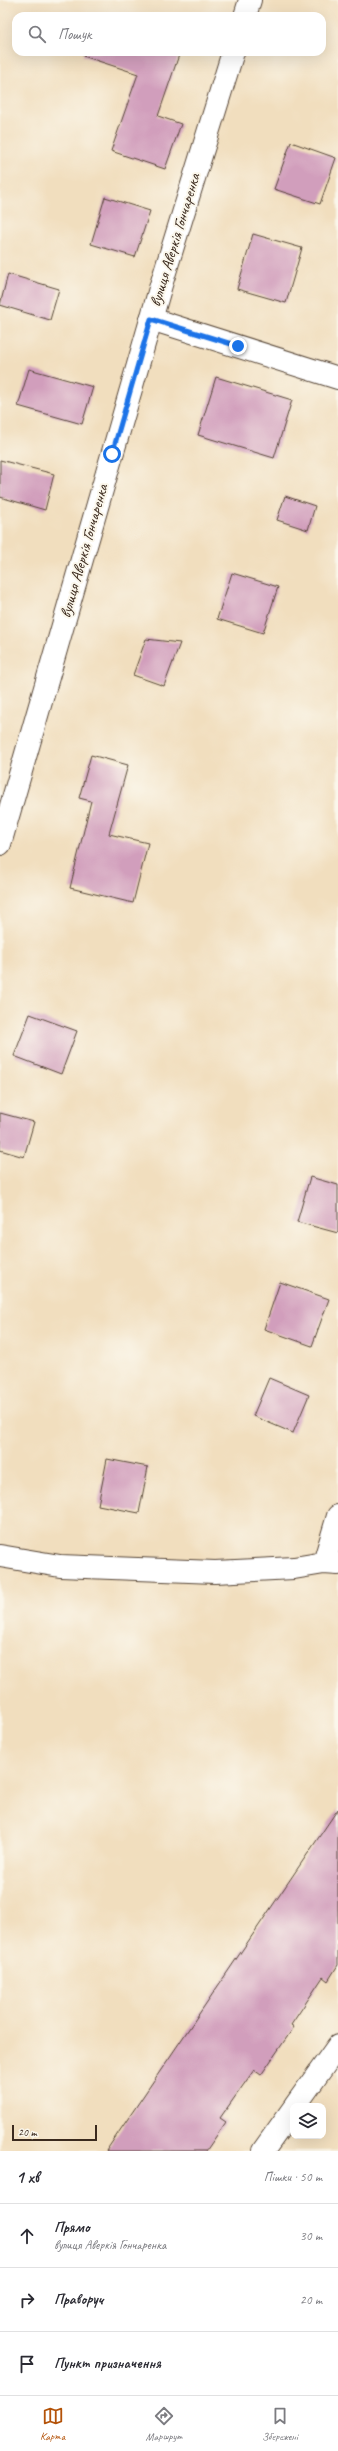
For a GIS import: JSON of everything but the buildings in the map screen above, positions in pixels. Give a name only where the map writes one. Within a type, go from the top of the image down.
[{"type":"street","points":[[246,12],[250,0]]},
{"type":"street","name":"вулиця Аверкія Гончаренка","points":[[0,844],[151,319],[232,56]]},
{"type":"street","points":[[151,319],[338,378]]},
{"type":"street","points":[[0,1556],[60,1566],[215,1572],[294,1568],[331,1563],[338,1516]]},
{"type":"street","points":[[297,2103],[338,2046]]},
{"type":"street","points":[[263,2151],[290,2113]]},
{"type":"route","points":[[112,454],[151,319],[238,346]]}]
